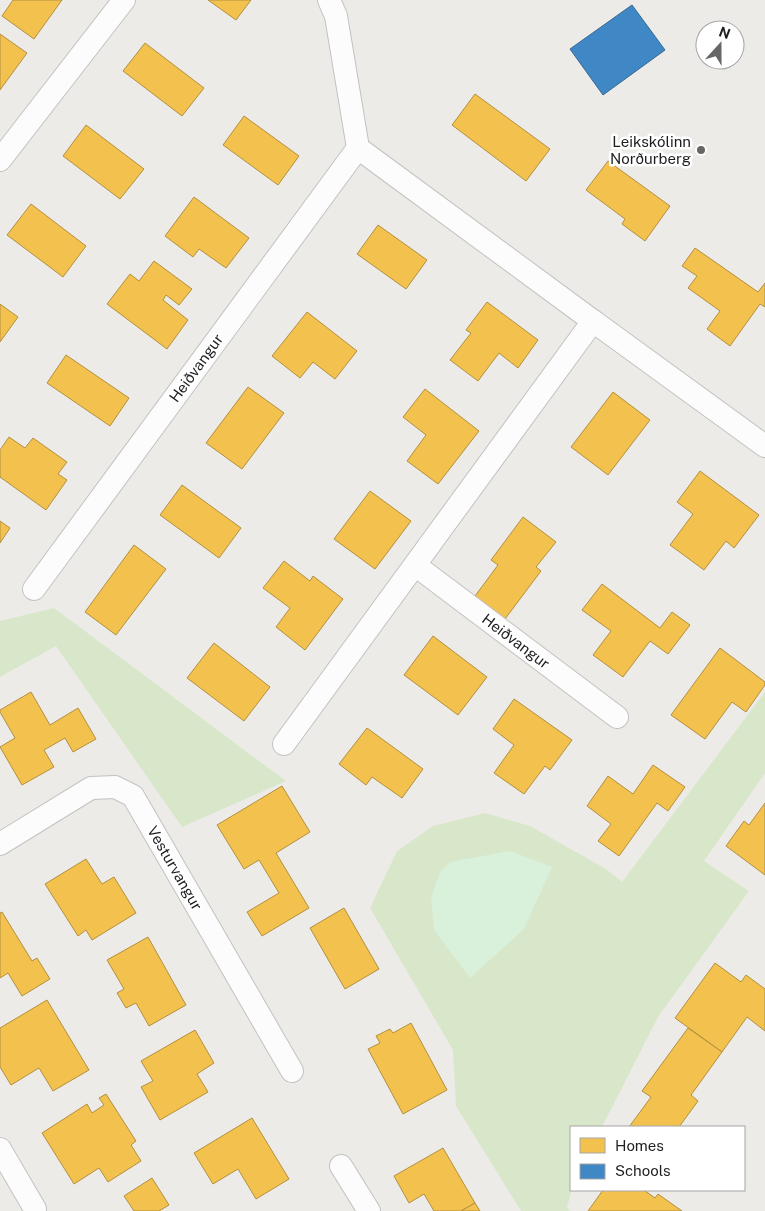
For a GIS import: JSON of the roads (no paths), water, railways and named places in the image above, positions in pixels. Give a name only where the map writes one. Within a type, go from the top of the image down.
[{"type":"street","points":[[0,160],[124,0]]},
{"type":"street","points":[[329,0],[336,16],[358,148],[765,446]]},
{"type":"street","name":"Heiðvangur","points":[[34,589],[358,148]]},
{"type":"street","points":[[284,744],[593,321]]},
{"type":"street","name":"Heiðvangur","points":[[415,565],[617,717]]},
{"type":"street","name":"Vesturvangur","points":[[0,844],[91,788],[115,786],[133,796],[292,1071]]},
{"type":"street","points":[[0,1149],[35,1208]]},
{"type":"street","points":[[342,1166],[369,1211]]},
{"type":"place","name":"Leikskólinn Norðurberg","points":[[701,150]]}]
